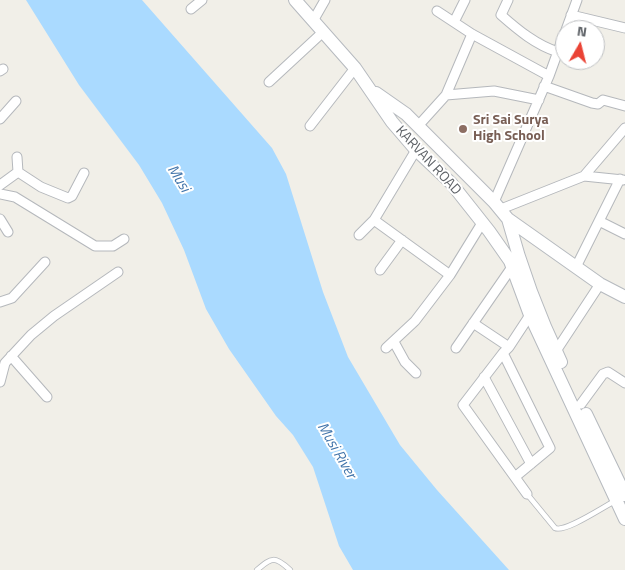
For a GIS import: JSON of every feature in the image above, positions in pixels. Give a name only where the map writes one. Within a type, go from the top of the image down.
[{"type":"street","points":[[191,9],[202,0]]},
{"type":"street","name":"KARVAN ROAD","points":[[296,0],[355,68],[374,93],[392,122],[416,150],[451,183],[486,227],[512,267],[530,315],[620,497]]},
{"type":"street","points":[[313,21],[325,0]]},
{"type":"street","points":[[454,22],[465,0]]},
{"type":"street","points":[[508,0],[501,15],[526,35],[543,46],[555,51]]},
{"type":"street","points":[[569,20],[577,0]]},
{"type":"street","points":[[438,12],[472,34],[549,76]]},
{"type":"street","points":[[571,15],[625,28]]},
{"type":"street","points":[[269,82],[323,32]]},
{"type":"street","points":[[418,126],[446,95],[472,34]]},
{"type":"street","points":[[386,348],[415,321],[486,227],[499,230],[501,210],[544,86],[555,60]]},
{"type":"street","points":[[310,126],[355,68]]},
{"type":"street","points":[[544,86],[592,103],[598,104],[603,100],[625,106]]},
{"type":"street","points":[[446,95],[494,91],[539,100]]},
{"type":"street","name":"KARVAN ROAD","points":[[374,93],[406,114],[501,210],[600,284],[625,297]]},
{"type":"street","points":[[0,119],[16,100]]},
{"type":"street","points":[[501,210],[584,176],[623,133]]},
{"type":"street","points":[[359,235],[374,220],[416,150]]},
{"type":"street","points":[[17,157],[18,172]]},
{"type":"street","points":[[18,172],[41,187],[68,198],[72,196],[84,173]]},
{"type":"street","points":[[0,185],[18,172]]},
{"type":"street","points":[[576,267],[599,221],[623,180],[584,176]]},
{"type":"street","points":[[0,194],[15,197],[95,246],[113,246],[124,240]]},
{"type":"street","points":[[501,210],[556,351],[581,404],[620,497],[625,519]]},
{"type":"street","points":[[0,219],[8,232]]},
{"type":"street","points":[[374,220],[450,275]]},
{"type":"street","points":[[599,221],[625,234]]},
{"type":"street","points":[[380,270],[402,240]]},
{"type":"street","points":[[0,302],[12,298],[45,262]]},
{"type":"street","points":[[456,348],[512,267]]},
{"type":"street","points":[[0,382],[6,359],[31,335],[54,316],[118,272]]},
{"type":"street","points":[[556,351],[600,284]]},
{"type":"street","points":[[527,494],[463,404],[506,350],[530,315]]},
{"type":"street","points":[[473,323],[506,350],[550,448],[516,477]]},
{"type":"street","points":[[394,342],[405,362],[416,373]]},
{"type":"street","points":[[6,359],[47,397]]},
{"type":"street","points":[[581,404],[603,374],[608,372],[625,383]]},
{"type":"street","points":[[484,377],[531,464]]},
{"type":"lane","points":[[527,494],[558,530],[571,525],[620,497]]},
{"type":"lane","points":[[257,570],[273,559],[279,560],[290,570]]},
{"type":"water","points":[[26,0],[142,0],[272,148],[286,174],[323,292],[348,357],[400,445],[437,490],[509,570],[353,570],[339,546],[313,467],[293,435],[276,416],[229,349],[206,309],[184,250],[162,203],[139,165],[79,85]]},
{"type":"place","name":"Sri Sai Surya High School","points":[[463,129]]},
{"type":"water label","name":"Musi","points":[[178,179]]},
{"type":"water label","name":"Musi River","points":[[336,451]]}]
